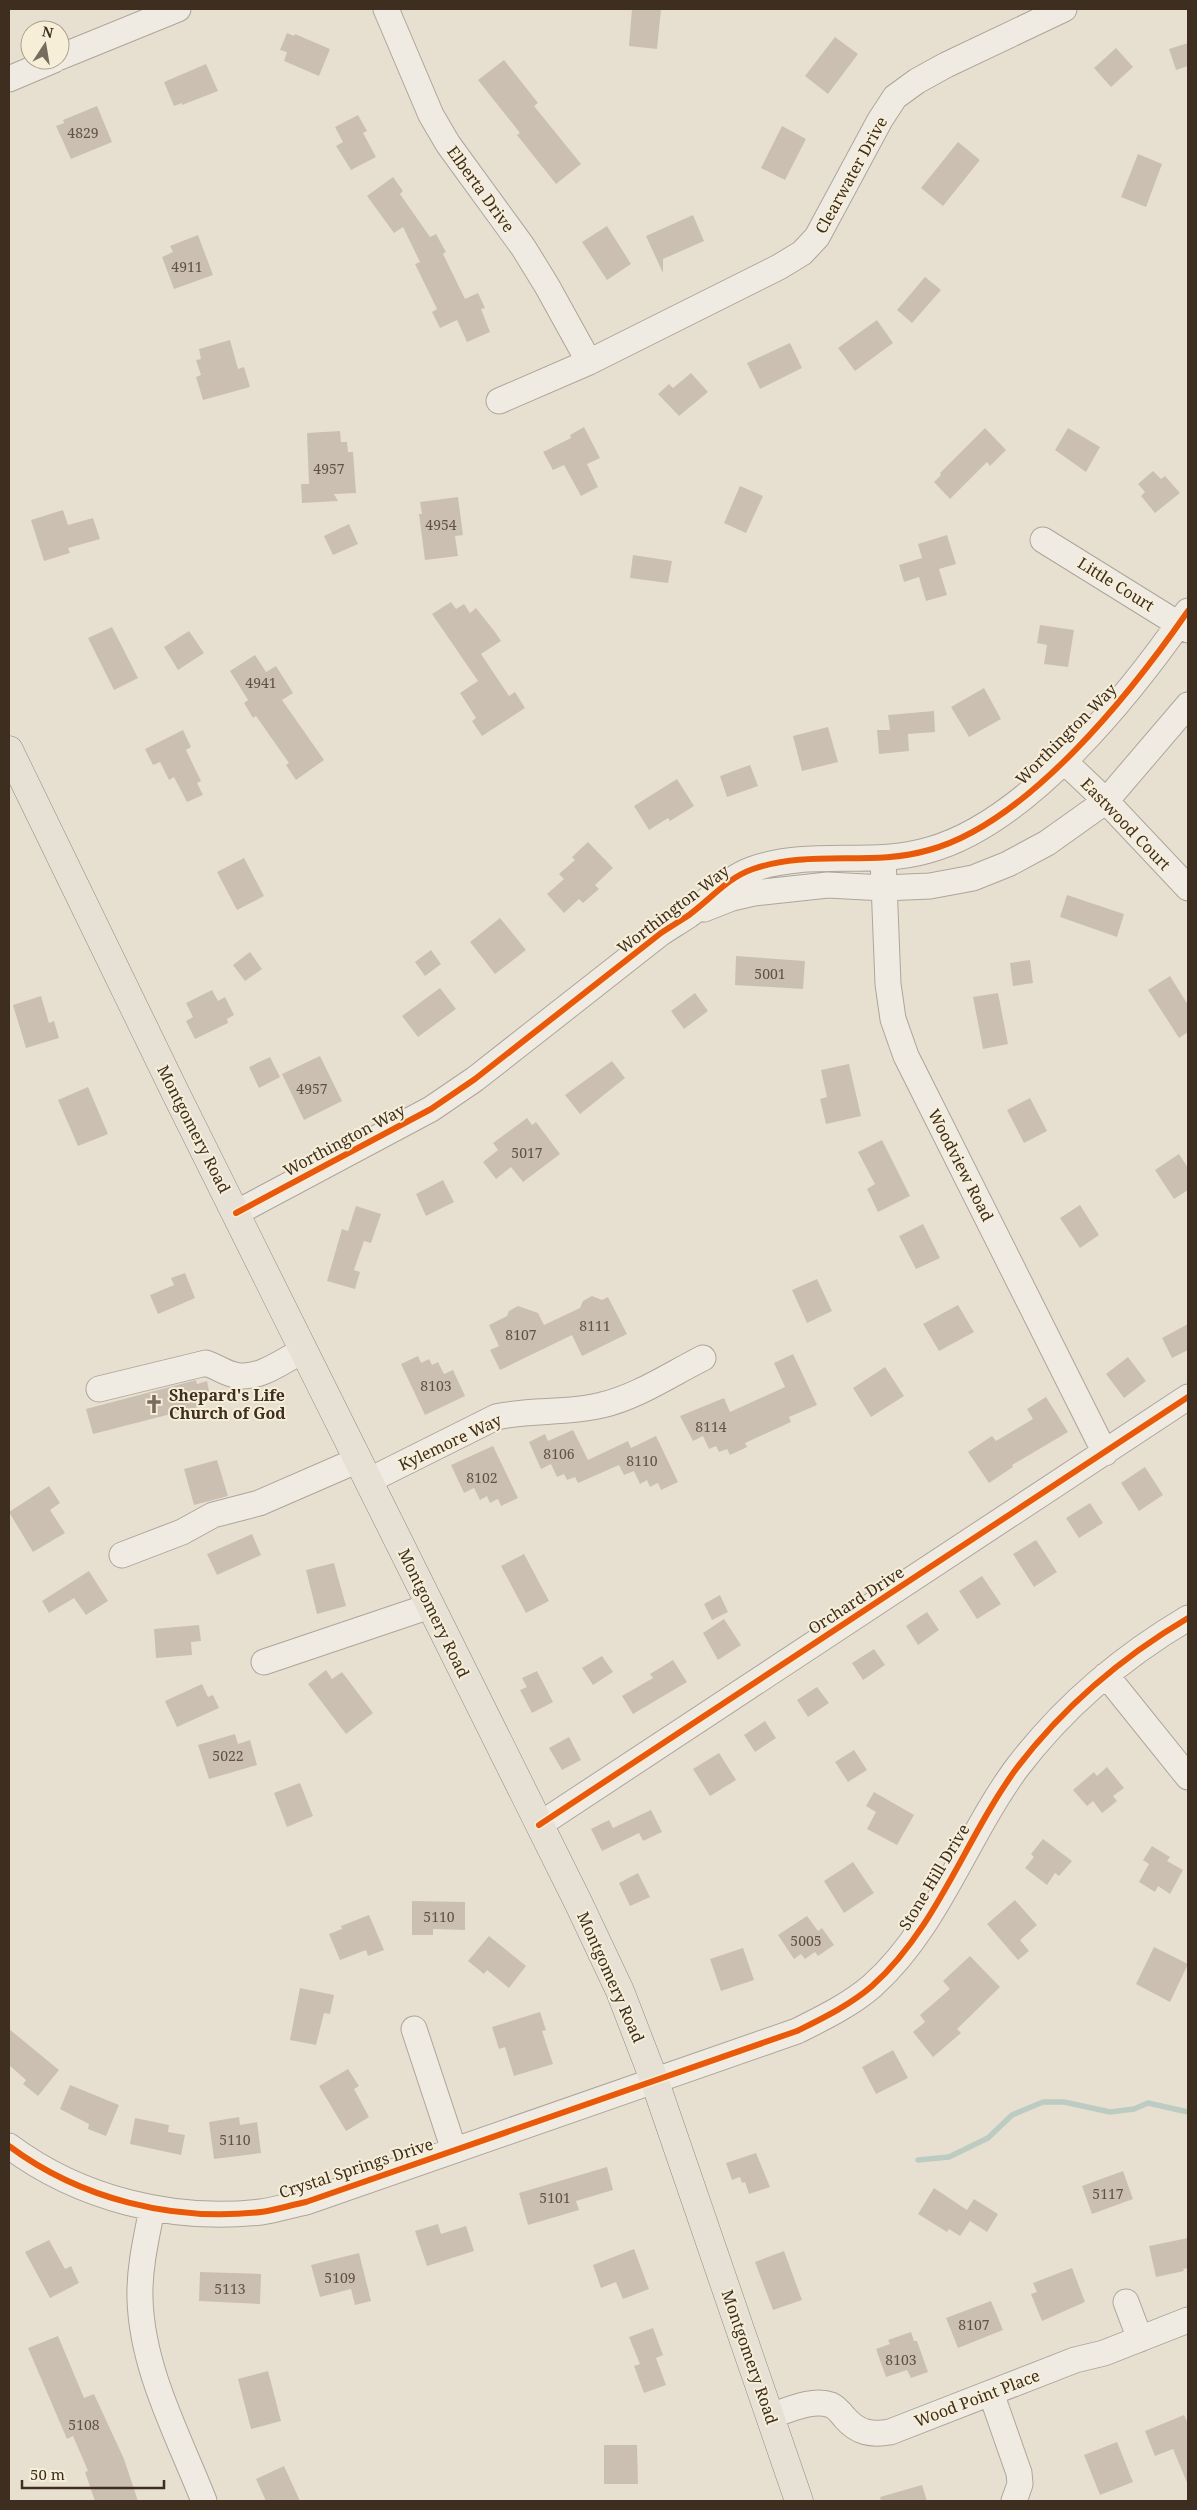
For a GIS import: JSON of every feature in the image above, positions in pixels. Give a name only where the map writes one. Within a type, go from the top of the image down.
[{"type":"main road","name":"Montgomery Road","points":[[9,750],[620,1992],[655,2082],[799,2501]]},
{"type":"street","points":[[70,54],[178,9]]},
{"type":"street","name":"Elberta Drive","points":[[386,9],[431,116],[448,144],[523,247],[589,362]]},
{"type":"street","name":"Clearwater Drive","points":[[499,401],[589,362],[779,267],[802,253],[817,237],[880,120],[896,97],[917,81],[946,65],[1064,9]]},
{"type":"street","points":[[9,78],[29,70]]},
{"type":"street","name":"Little Court","points":[[1043,540],[1185,621]]},
{"type":"street","name":"Worthington Way","points":[[236,1213],[431,1109],[475,1079],[661,934],[690,914],[726,883],[752,870],[781,862],[824,857],[883,858],[928,851],[959,839],[985,825],[1026,795],[1064,761],[1138,681],[1185,621]]},
{"type":"street","name":"Worthington Way","points":[[690,914],[732,898],[762,892],[828,885],[884,888],[930,886],[972,878],[1008,864],[1047,843],[1106,801],[1188,705]]},
{"type":"street","name":"Eastwood Court","points":[[1064,761],[1106,801],[1188,888]]},
{"type":"street","name":"Woodview Road","points":[[883,858],[888,984],[893,1019],[906,1056],[1105,1453]]},
{"type":"street","points":[[99,1389],[206,1363],[233,1375],[252,1377],[304,1350]]},
{"type":"street","name":"Kylemore Way","points":[[122,1555],[182,1532],[213,1515],[363,1471],[496,1417],[518,1412],[583,1409],[624,1398],[703,1358]]},
{"type":"street","name":"Orchard Drive","points":[[539,1825],[1188,1398]]},
{"type":"street","points":[[264,1662],[430,1606]]},
{"type":"street","name":"Stone Hill Drive","points":[[655,2082],[797,2031],[836,2010],[871,1987],[898,1960],[922,1927],[989,1810],[1016,1770],[1071,1706],[1106,1675],[1156,1637],[1188,1618]]},
{"type":"street","points":[[1106,1675],[1188,1777]]},
{"type":"street","points":[[414,2028],[454,2150]]},
{"type":"street","name":"Crystal Springs Drive","points":[[9,2146],[49,2171],[90,2191],[152,2209],[204,2214],[262,2212],[306,2202],[655,2082]]},
{"type":"street","points":[[152,2209],[142,2262],[140,2299],[144,2338],[153,2372],[204,2501]]},
{"type":"street","points":[[1126,2302],[1140,2339]]},
{"type":"street","name":"Wood Point Place","points":[[770,2416],[821,2403],[832,2405],[852,2426],[874,2435],[890,2432],[1076,2360],[1104,2353],[1188,2320]]},
{"type":"street","points":[[991,2393],[1019,2473],[1020,2484],[1014,2501]]},
{"type":"building","points":[[632,9],[661,9],[657,49],[629,46]]},
{"type":"building","points":[[287,33],[294,36],[295,34],[330,49],[319,76],[284,61],[287,52],[280,50]]},
{"type":"building","points":[[835,37],[858,54],[828,94],[805,76]]},
{"type":"building","points":[[1188,43],[1188,66],[1176,70],[1169,49]]},
{"type":"building","points":[[1116,48],[1133,67],[1111,87],[1094,68]]},
{"type":"building","points":[[504,60],[538,103],[534,106],[581,164],[556,184],[517,135],[520,133],[478,80]]},
{"type":"building","points":[[206,64],[218,91],[182,105],[182,103],[174,106],[164,82]]},
{"type":"building","points":[[97,106],[112,142],[71,159],[56,126],[64,123],[63,120]]},
{"type":"building","points":[[358,115],[367,131],[363,133],[376,157],[351,170],[336,146],[343,142],[335,127]]},
{"type":"building","points":[[782,126],[806,139],[785,180],[761,168]]},
{"type":"building","points":[[958,142],[980,160],[943,206],[921,188]]},
{"type":"building","points":[[1138,154],[1162,164],[1146,207],[1121,197]]},
{"type":"building","points":[[393,177],[403,191],[400,194],[430,237],[436,234],[446,252],[443,254],[465,299],[478,293],[485,308],[481,309],[490,332],[467,342],[457,320],[440,328],[432,312],[437,309],[415,264],[420,262],[403,227],[394,233],[367,196]]},
{"type":"building","points":[[693,215],[704,241],[663,259],[663,273],[646,236]]},
{"type":"building","points":[[607,226],[631,264],[607,280],[582,242]]},
{"type":"building","points":[[198,235],[213,275],[174,289],[162,257],[173,252],[170,246]]},
{"type":"building","points":[[925,277],[941,290],[912,323],[897,310]]},
{"type":"building","points":[[877,320],[893,343],[855,371],[838,348]]},
{"type":"building","points":[[230,340],[238,369],[244,367],[250,387],[203,400],[196,377],[201,375],[196,360],[201,359],[199,349]]},
{"type":"building","points":[[790,343],[802,368],[760,389],[747,363]]},
{"type":"building","points":[[691,373],[708,392],[679,416],[658,394],[669,384],[673,388]]},
{"type":"building","points":[[584,427],[600,458],[587,464],[598,487],[581,496],[564,465],[553,470],[543,452],[571,438],[570,435]]},
{"type":"building","points":[[985,428],[1006,450],[990,466],[987,462],[950,499],[934,482],[941,475],[940,473]]},
{"type":"building","points":[[1068,428],[1100,447],[1086,472],[1055,450]]},
{"type":"building","points":[[340,431],[341,442],[347,442],[348,452],[353,452],[356,493],[334,494],[338,501],[302,503],[301,484],[309,484],[307,433]]},
{"type":"building","points":[[1153,471],[1161,479],[1165,476],[1180,493],[1155,513],[1141,496],[1145,492],[1138,484]]},
{"type":"building","points":[[740,486],[763,496],[746,533],[724,523]]},
{"type":"building","points":[[458,497],[463,535],[455,536],[458,556],[425,560],[419,514],[422,514],[420,502]]},
{"type":"building","points":[[63,510],[68,525],[93,518],[100,539],[68,548],[70,553],[44,561],[31,520]]},
{"type":"building","points":[[349,524],[358,544],[333,555],[324,536]]},
{"type":"building","points":[[947,535],[956,564],[939,569],[947,595],[926,601],[919,577],[904,582],[899,565],[922,558],[918,544]]},
{"type":"building","points":[[633,555],[672,561],[668,583],[630,578]]},
{"type":"building","points":[[451,602],[456,609],[464,604],[470,613],[476,608],[495,632],[501,641],[481,654],[509,696],[515,692],[525,708],[482,736],[472,721],[476,718],[460,693],[478,681],[432,614]]},
{"type":"building","points":[[1040,625],[1074,630],[1068,667],[1044,664],[1047,645],[1037,643]]},
{"type":"building","points":[[112,627],[138,678],[114,690],[88,638]]},
{"type":"building","points":[[189,631],[204,653],[178,670],[164,647]]},
{"type":"building","points":[[255,655],[266,672],[276,666],[293,693],[282,700],[324,760],[296,780],[286,765],[289,763],[256,716],[253,718],[244,703],[248,700],[230,671]]},
{"type":"building","points":[[984,688],[1001,719],[969,737],[951,707]]},
{"type":"building","points":[[934,711],[935,732],[908,734],[909,751],[879,754],[877,730],[890,730],[888,715]]},
{"type":"building","points":[[828,727],[838,762],[802,771],[793,736]]},
{"type":"building","points":[[183,730],[191,747],[186,750],[201,781],[197,783],[203,795],[187,802],[174,777],[169,780],[160,762],[153,765],[145,749]]},
{"type":"building","points":[[750,765],[758,786],[727,797],[720,776]]},
{"type":"building","points":[[677,779],[694,806],[670,821],[668,818],[649,830],[634,806]]},
{"type":"building","points":[[588,842],[613,868],[595,885],[599,889],[583,903],[579,899],[564,913],[547,894],[564,879],[559,874],[575,860],[572,857]]},
{"type":"building","points":[[244,858],[264,896],[237,910],[217,872]]},
{"type":"building","points":[[1067,895],[1124,914],[1117,937],[1060,917]]},
{"type":"building","points":[[500,918],[526,950],[495,974],[470,942]]},
{"type":"building","points":[[431,950],[441,964],[425,976],[415,962]]},
{"type":"building","points":[[250,952],[262,969],[245,981],[233,965]]},
{"type":"building","points":[[736,956],[805,961],[803,989],[735,985]]},
{"type":"building","points":[[1030,960],[1033,983],[1013,986],[1010,963]]},
{"type":"building","points":[[1170,976],[1188,1005],[1188,1032],[1179,1038],[1148,990]]},
{"type":"building","points":[[440,988],[456,1009],[418,1037],[402,1016]]},
{"type":"building","points":[[212,990],[218,1001],[225,997],[234,1015],[227,1019],[228,1023],[195,1039],[186,1021],[193,1017],[186,1003]]},
{"type":"building","points":[[695,993],[708,1011],[684,1029],[671,1011]]},
{"type":"building","points":[[998,993],[1008,1044],[983,1049],[973,997]]},
{"type":"building","points":[[41,996],[49,1023],[54,1021],[59,1038],[26,1048],[13,1005]]},
{"type":"building","points":[[320,1056],[342,1101],[304,1120],[282,1074]]},
{"type":"building","points":[[270,1057],[280,1077],[259,1088],[249,1067]]},
{"type":"building","points":[[612,1061],[625,1078],[580,1114],[565,1095]]},
{"type":"building","points":[[849,1064],[861,1116],[826,1124],[820,1099],[827,1097],[821,1070]]},
{"type":"building","points":[[88,1087],[108,1134],[78,1146],[58,1100]]},
{"type":"building","points":[[1030,1098],[1047,1131],[1024,1143],[1007,1110]]},
{"type":"building","points":[[527,1118],[532,1125],[536,1122],[560,1154],[523,1182],[511,1167],[496,1179],[483,1162],[498,1150],[493,1143]]},
{"type":"building","points":[[882,1140],[910,1196],[878,1212],[867,1189],[875,1184],[858,1152]]},
{"type":"building","points":[[1179,1154],[1188,1168],[1188,1190],[1174,1199],[1155,1170]]},
{"type":"building","points":[[443,1180],[454,1202],[426,1216],[416,1194]]},
{"type":"building","points":[[1080,1205],[1099,1235],[1080,1248],[1060,1218]]},
{"type":"building","points":[[356,1206],[381,1214],[371,1243],[364,1241],[354,1270],[360,1272],[355,1289],[327,1281],[342,1229],[348,1231]]},
{"type":"building","points":[[923,1224],[940,1258],[916,1269],[899,1236]]},
{"type":"building","points":[[185,1273],[195,1298],[158,1314],[150,1295],[174,1285],[171,1278]]},
{"type":"building","points":[[817,1279],[832,1311],[807,1323],[792,1290]]},
{"type":"building","points":[[592,1296],[602,1300],[608,1297],[627,1334],[582,1356],[572,1335],[500,1370],[490,1350],[499,1346],[489,1325],[507,1316],[509,1311],[518,1306],[538,1313],[544,1325],[580,1308],[583,1301]]},
{"type":"building","points":[[958,1305],[974,1332],[939,1351],[923,1324]]},
{"type":"building","points":[[1188,1324],[1188,1350],[1172,1358],[1162,1338]]},
{"type":"building","points":[[793,1354],[817,1405],[789,1417],[791,1422],[745,1443],[747,1447],[730,1455],[727,1449],[719,1452],[716,1446],[709,1449],[703,1436],[693,1441],[680,1416],[724,1398],[730,1412],[785,1387],[774,1363]]},
{"type":"building","points":[[418,1356],[421,1363],[429,1359],[432,1365],[438,1362],[444,1374],[453,1370],[465,1396],[425,1415],[401,1364]]},
{"type":"building","points":[[1128,1357],[1146,1381],[1124,1398],[1106,1374]]},
{"type":"building","points":[[885,1367],[904,1396],[871,1417],[853,1388]]},
{"type":"building","name":"Shepard's Life Church of God","points":[[196,1380],[197,1384],[207,1381],[210,1396],[201,1399],[202,1406],[93,1434],[86,1409]]},
{"type":"building","points":[[1046,1397],[1068,1432],[1012,1465],[1013,1467],[989,1483],[968,1452],[992,1436],[996,1441],[1033,1419],[1027,1409]]},
{"type":"building","points":[[573,1430],[588,1460],[628,1441],[631,1448],[656,1436],[678,1482],[661,1490],[658,1483],[650,1487],[647,1480],[640,1484],[634,1471],[624,1475],[619,1465],[578,1483],[575,1477],[567,1480],[564,1474],[557,1477],[551,1464],[541,1469],[529,1442],[545,1434],[548,1441]]},
{"type":"building","points":[[493,1446],[518,1498],[501,1506],[498,1499],[490,1503],[487,1496],[480,1500],[474,1488],[464,1493],[451,1465]]},
{"type":"building","points":[[217,1460],[228,1496],[194,1505],[184,1469]]},
{"type":"building","points":[[1145,1467],[1163,1495],[1139,1511],[1121,1483]]},
{"type":"building","points":[[49,1486],[60,1503],[50,1510],[65,1533],[33,1552],[9,1512]]},
{"type":"building","points":[[1090,1503],[1103,1523],[1079,1538],[1066,1518]]},
{"type":"building","points":[[252,1534],[261,1555],[217,1575],[207,1554]]},
{"type":"building","points":[[1036,1540],[1057,1572],[1034,1587],[1013,1554]]},
{"type":"building","points":[[524,1554],[549,1601],[526,1613],[501,1566]]},
{"type":"building","points":[[334,1563],[346,1606],[317,1614],[306,1570]]},
{"type":"building","points":[[89,1571],[108,1601],[86,1615],[74,1598],[49,1613],[42,1601]]},
{"type":"building","points":[[982,1576],[1001,1604],[977,1619],[959,1591]]},
{"type":"building","points":[[720,1595],[728,1612],[712,1620],[704,1604]]},
{"type":"building","points":[[927,1612],[939,1630],[918,1645],[906,1626]]},
{"type":"building","points":[[724,1619],[741,1645],[718,1660],[703,1633]]},
{"type":"building","points":[[199,1625],[201,1641],[191,1642],[192,1655],[156,1658],[154,1629]]},
{"type":"building","points":[[874,1649],[885,1665],[863,1680],[852,1663]]},
{"type":"building","points":[[602,1656],[613,1672],[593,1685],[582,1668]]},
{"type":"building","points":[[673,1660],[687,1682],[633,1714],[622,1696],[653,1678],[650,1674]]},
{"type":"building","points":[[326,1670],[332,1679],[342,1672],[373,1713],[346,1734],[308,1684]]},
{"type":"building","points":[[537,1671],[553,1702],[532,1713],[520,1690],[527,1687],[522,1678]]},
{"type":"building","points":[[202,1684],[208,1697],[213,1695],[219,1708],[177,1727],[165,1701]]},
{"type":"building","points":[[817,1687],[829,1703],[808,1717],[797,1700]]},
{"type":"building","points":[[765,1721],[776,1738],[755,1752],[744,1735]]},
{"type":"building","points":[[235,1734],[238,1744],[250,1740],[257,1765],[209,1779],[198,1745]]},
{"type":"building","points":[[569,1737],[581,1760],[562,1770],[549,1748]]},
{"type":"building","points":[[854,1750],[867,1770],[848,1782],[835,1762]]},
{"type":"building","points":[[719,1753],[736,1780],[710,1796],[693,1769]]},
{"type":"building","points":[[1107,1767],[1124,1788],[1113,1796],[1117,1801],[1102,1813],[1093,1801],[1087,1806],[1073,1790],[1094,1772],[1097,1776]]},
{"type":"building","points":[[300,1783],[313,1816],[287,1827],[274,1793]]},
{"type":"building","points":[[874,1792],[914,1815],[897,1845],[867,1829],[876,1812],[866,1806]]},
{"type":"building","points":[[651,1810],[662,1832],[643,1841],[639,1833],[602,1851],[591,1829],[609,1820],[613,1828]]},
{"type":"building","points":[[1043,1839],[1072,1861],[1059,1876],[1055,1873],[1047,1885],[1025,1868],[1034,1857],[1031,1854]]},
{"type":"building","points":[[1152,1846],[1170,1857],[1167,1861],[1183,1870],[1170,1894],[1158,1886],[1155,1892],[1139,1882],[1149,1864],[1143,1860]]},
{"type":"building","points":[[853,1862],[874,1893],[844,1913],[824,1881]]},
{"type":"building","points":[[638,1873],[650,1897],[630,1906],[619,1883]]},
{"type":"building","points":[[1015,1900],[1037,1925],[1020,1940],[1029,1951],[1018,1960],[987,1924]]},
{"type":"building","points":[[412,1901],[465,1902],[465,1930],[433,1929],[433,1935],[412,1935]]},
{"type":"building","points":[[369,1915],[384,1950],[368,1956],[366,1950],[340,1960],[329,1934],[342,1929],[341,1926]]},
{"type":"building","points":[[807,1916],[818,1931],[822,1928],[834,1945],[818,1956],[815,1952],[805,1959],[801,1954],[794,1959],[778,1935]]},
{"type":"building","points":[[489,1936],[526,1966],[509,1988],[487,1970],[484,1974],[468,1961]]},
{"type":"building","points":[[1154,1947],[1188,1964],[1170,2002],[1136,1984]]},
{"type":"building","points":[[743,1948],[754,1980],[721,1991],[710,1959]]},
{"type":"building","points":[[970,1956],[1000,1987],[957,2029],[961,2033],[933,2057],[913,2032],[925,2022],[920,2015],[950,1989],[943,1981]]},
{"type":"building","points":[[300,1988],[334,1995],[330,2014],[324,2013],[316,2045],[290,2040]]},
{"type":"building","points":[[540,2012],[546,2030],[542,2031],[553,2064],[514,2076],[505,2047],[499,2049],[492,2027]]},
{"type":"building","points":[[9,2029],[59,2070],[38,2096],[23,2084],[26,2080],[9,2065]]},
{"type":"building","points":[[893,2050],[908,2078],[876,2094],[862,2067]]},
{"type":"building","points":[[348,2069],[359,2086],[354,2089],[369,2117],[346,2131],[319,2086]]},
{"type":"building","points":[[70,2085],[119,2105],[106,2136],[88,2129],[89,2124],[60,2109]]},
{"type":"building","points":[[239,2117],[240,2125],[257,2122],[261,2153],[214,2159],[209,2122]]},
{"type":"building","points":[[135,2118],[169,2125],[168,2132],[185,2135],[181,2155],[130,2144]]},
{"type":"building","points":[[756,2153],[770,2187],[749,2194],[745,2182],[742,2183],[740,2177],[732,2180],[726,2163]]},
{"type":"building","points":[[607,2167],[613,2190],[576,2201],[579,2210],[528,2225],[519,2193]]},
{"type":"building","points":[[1123,2171],[1133,2199],[1092,2214],[1082,2186]]},
{"type":"building","points":[[934,2188],[967,2210],[974,2199],[998,2214],[987,2232],[970,2221],[960,2236],[949,2229],[947,2232],[918,2214]]},
{"type":"building","points":[[438,2224],[441,2234],[466,2226],[474,2251],[427,2266],[415,2231]]},
{"type":"building","points":[[1188,2238],[1188,2268],[1183,2269],[1184,2271],[1156,2277],[1149,2246]]},
{"type":"building","points":[[49,2240],[65,2269],[71,2266],[79,2283],[50,2298],[25,2252]]},
{"type":"building","points":[[634,2249],[649,2289],[623,2299],[616,2282],[601,2288],[593,2265]]},
{"type":"building","points":[[784,2251],[802,2300],[773,2310],[755,2262]]},
{"type":"building","points":[[359,2253],[371,2301],[355,2305],[351,2289],[320,2297],[311,2265]]},
{"type":"building","points":[[1072,2268],[1085,2302],[1042,2321],[1031,2294],[1037,2292],[1033,2283]]},
{"type":"building","points":[[200,2272],[261,2274],[260,2304],[199,2301]]},
{"type":"building","points":[[991,2301],[1003,2330],[958,2348],[946,2318]]},
{"type":"building","points":[[653,2328],[663,2355],[656,2358],[666,2385],[644,2393],[634,2366],[640,2364],[629,2337]]},
{"type":"building","points":[[911,2332],[914,2341],[917,2341],[928,2372],[911,2378],[907,2370],[886,2377],[876,2349],[890,2344],[888,2340]]},
{"type":"building","points":[[58,2336],[84,2398],[94,2394],[124,2459],[138,2501],[95,2501],[85,2472],[88,2471],[73,2436],[67,2439],[28,2348]]},
{"type":"building","points":[[268,2371],[281,2421],[251,2429],[238,2379]]},
{"type":"building","points":[[1184,2415],[1188,2424],[1188,2485],[1173,2449],[1155,2456],[1145,2431]]},
{"type":"building","points":[[1117,2442],[1133,2482],[1100,2495],[1084,2455]]},
{"type":"building","points":[[604,2445],[637,2445],[638,2484],[604,2484]]},
{"type":"building","points":[[284,2466],[300,2501],[266,2501],[256,2479]]},
{"type":"building","points":[[922,2485],[927,2501],[881,2501],[880,2497]]},
{"type":"waterway","points":[[918,2160],[949,2157],[988,2138],[1012,2115],[1043,2102],[1064,2102],[1110,2112],[1134,2109],[1148,2103],[1188,2112]]},
{"type":"cycle path","points":[[236,1213],[431,1109],[475,1079],[661,933],[689,915],[727,883],[744,873],[775,863],[797,860],[885,857],[929,850],[966,835],[1003,813],[1039,784],[1107,716],[1165,644],[1188,611]]},
{"type":"cycle path","points":[[539,1825],[1188,1397]]},
{"type":"cycle path","points":[[9,2146],[66,2180],[97,2193],[129,2203],[194,2213],[228,2214],[261,2212],[306,2202],[797,2031],[855,1999],[872,1986],[895,1963],[933,1910],[998,1796],[1016,1769],[1053,1725],[1117,1667],[1140,1649],[1188,1618]]},
{"type":"place","name":"Shepard's Life Church of God","points":[[154,1404]]}]
